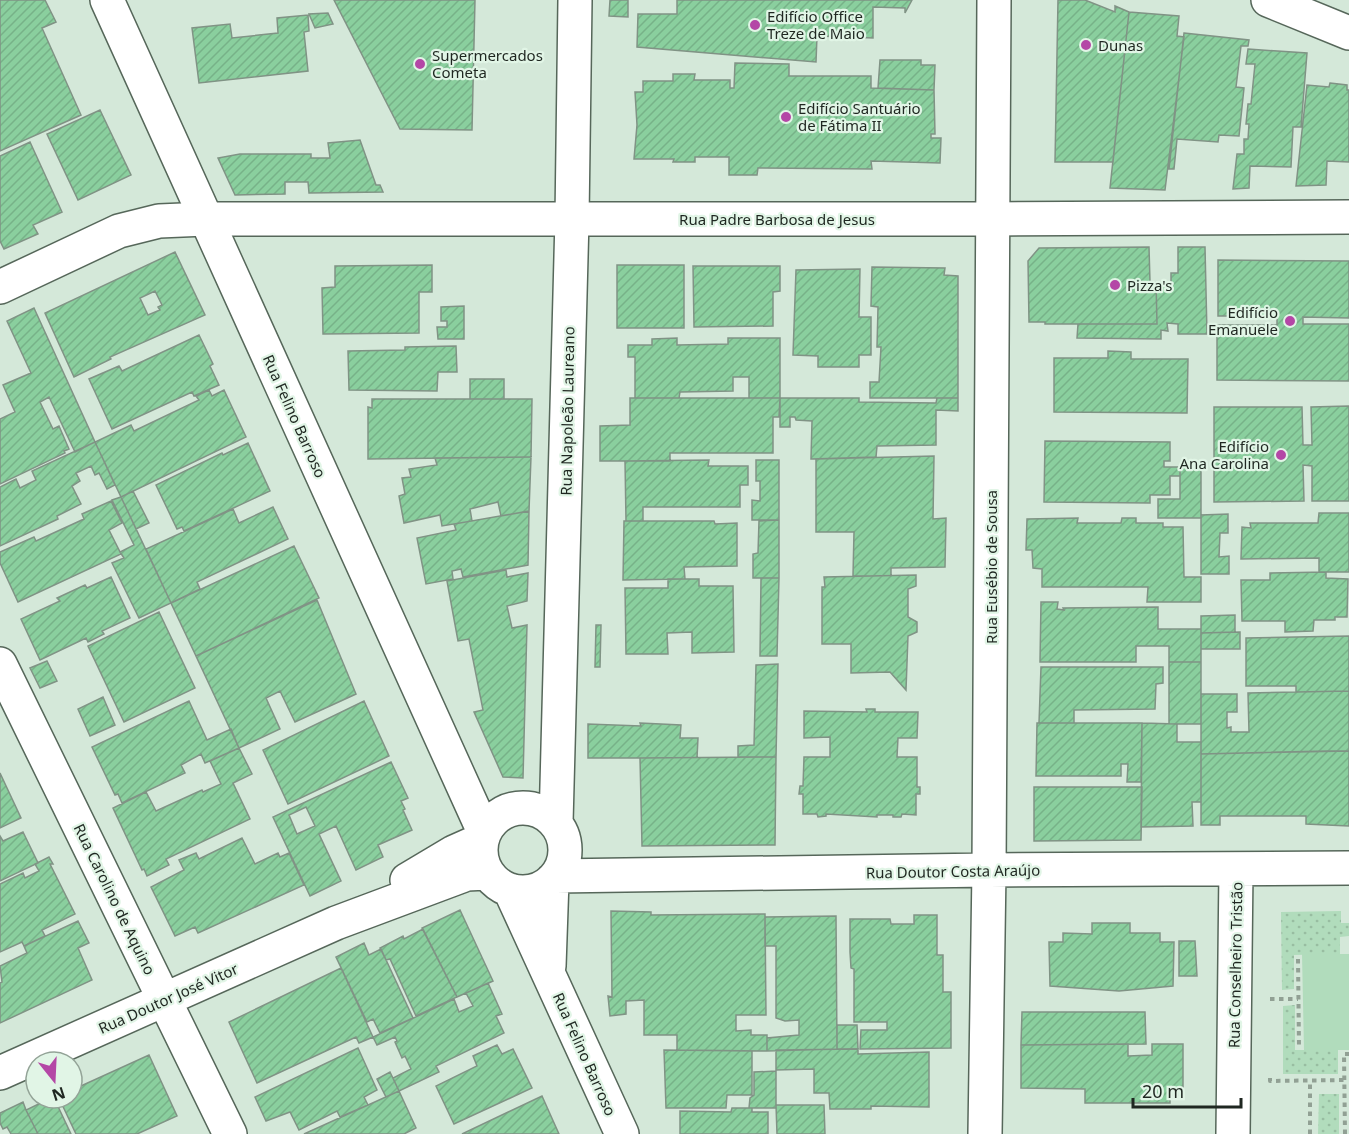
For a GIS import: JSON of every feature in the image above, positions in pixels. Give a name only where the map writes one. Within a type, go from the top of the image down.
[{"type":"street","name":"Rua Felino Barroso","points":[[107,0],[482,836]]},
{"type":"street","name":"Rua Napoleão Laureano","points":[[556,823],[572,219],[575,0]]},
{"type":"street","name":"Rua Eusébio de Sousa","points":[[985,1134],[989,870],[994,0]]},
{"type":"street","points":[[1268,0],[1349,33]]},
{"type":"street","name":"Rua Padre Barbosa de Jesus","points":[[0,287],[119,231],[159,221],[206,219],[1349,217]]},
{"type":"street","name":"Rua Carolino de Aquino","points":[[0,664],[230,1134]]},
{"type":"street","points":[[518,808],[532,808],[545,814],[556,823],[562,833],[565,855],[554,878],[543,887],[533,891],[499,881],[482,862],[482,836],[492,820],[504,812],[518,808]]},
{"type":"street","name":"Rua Doutor José Vitor","points":[[336,922],[482,836]]},
{"type":"street","name":"Rua Doutor Costa Araújo","points":[[554,878],[989,870],[1349,868]]},
{"type":"street","name":"Rua Conselheiro Tristão","points":[[1233,1134],[1236,869]]},
{"type":"street","name":"Rua Doutor José Vitor","points":[[0,1073],[336,922],[467,874],[499,881]]},
{"type":"street","name":"Rua Felino Barroso","points":[[549,973],[554,878]]},
{"type":"street","name":"Rua Felino Barroso","points":[[499,881],[549,973],[622,1134]]},
{"type":"path","points":[[1298,959],[1299,1047]]},
{"type":"path","points":[[1270,988],[1270,999],[1298,999]]},
{"type":"path","points":[[1345,1134],[1344,1054],[1349,1054]]},
{"type":"path","points":[[1270,1070],[1270,1081],[1345,1080]]},
{"type":"path","points":[[1310,1080],[1310,1134]]},
{"type":"green space","points":[[1341,911],[1341,923],[1349,923],[1349,936],[1340,937],[1340,954],[1294,955],[1294,989],[1282,990],[1281,912]]},
{"type":"green space","points":[[1302,954],[1349,954],[1349,1050],[1304,1050]]},
{"type":"green space","points":[[1295,1005],[1295,1050],[1338,1050],[1338,1074],[1283,1074],[1283,1006]]},
{"type":"green space","points":[[1319,1094],[1339,1094],[1339,1134],[1318,1134]]},
{"type":"building","points":[[0,0],[45,0],[56,22],[42,28],[81,115],[0,151]]},
{"type":"building","name":"Supermercados Cometa","points":[[334,0],[475,0],[472,130],[400,129]]},
{"type":"building","points":[[610,0],[628,0],[628,17],[609,16]]},
{"type":"building","name":"Edifício Office Treze de Maio","points":[[677,0],[912,0],[905,13],[905,8],[873,7],[873,38],[817,36],[816,62],[637,47],[638,14],[677,14]]},
{"type":"building","points":[[1058,0],[1085,0],[1115,12],[1115,6],[1129,12],[1113,162],[1055,162]]},
{"type":"building","points":[[1129,12],[1179,16],[1177,36],[1184,37],[1165,190],[1110,188]]},
{"type":"building","points":[[328,13],[333,24],[315,28],[309,14]]},
{"type":"building","points":[[308,15],[309,31],[304,32],[308,71],[199,83],[192,28],[230,24],[232,38],[278,33],[277,18]]},
{"type":"building","points":[[1184,33],[1249,40],[1248,46],[1241,46],[1236,87],[1244,88],[1239,136],[1219,135],[1218,142],[1177,139],[1174,169],[1169,169]]},
{"type":"building","points":[[1248,49],[1307,53],[1301,127],[1293,127],[1291,167],[1250,166],[1249,188],[1233,189],[1237,154],[1244,154],[1244,139],[1248,139],[1249,124],[1246,124],[1248,104],[1251,104],[1255,64],[1246,64]]},
{"type":"building","points":[[880,60],[921,60],[921,65],[935,65],[934,90],[878,88]]},
{"type":"building","name":"Edifício Santuário de Fátima II","points":[[735,63],[789,64],[789,76],[871,76],[871,88],[934,90],[935,134],[931,134],[931,138],[941,138],[940,163],[871,161],[872,169],[758,168],[757,175],[729,175],[729,157],[695,157],[695,162],[673,162],[674,159],[634,159],[637,125],[635,92],[643,92],[643,81],[673,81],[673,74],[695,74],[694,80],[730,80],[730,88],[734,88]]},
{"type":"building","points":[[1330,83],[1347,85],[1347,90],[1349,90],[1349,162],[1327,161],[1326,185],[1296,186],[1307,85],[1329,87]]},
{"type":"building","points":[[100,110],[131,175],[78,200],[47,134]]},
{"type":"building","points":[[360,140],[376,185],[380,185],[383,192],[309,193],[308,182],[285,182],[285,194],[235,195],[218,158],[240,154],[311,154],[311,158],[330,158],[328,143]]},
{"type":"building","points":[[30,142],[62,212],[33,225],[38,234],[4,249],[0,241],[0,156]]},
{"type":"building","points":[[1149,247],[1150,282],[1156,282],[1157,324],[1029,322],[1028,261],[1039,248]]},
{"type":"building","points":[[1178,247],[1205,247],[1207,334],[1178,334],[1178,324],[1167,323],[1168,331],[1161,330],[1161,339],[1077,338],[1078,324],[1157,324],[1156,282],[1171,282],[1171,273],[1178,273]]},
{"type":"building","points":[[175,252],[205,315],[110,357],[111,359],[74,377],[45,313]],"holes":[[[155,291],[162,305],[158,307],[160,310],[148,315],[140,298]]]},
{"type":"building","name":"Edifício Emanuele","points":[[1218,260],[1349,261],[1349,318],[1303,317],[1303,324],[1349,324],[1349,381],[1217,380],[1217,325],[1277,325],[1277,316],[1218,316]]},
{"type":"building","points":[[432,265],[432,292],[419,292],[419,333],[323,334],[322,288],[335,287],[335,266]]},
{"type":"building","points":[[617,265],[684,265],[684,328],[617,328]]},
{"type":"building","points":[[693,266],[780,266],[780,291],[773,292],[773,326],[694,327]]},
{"type":"building","points":[[872,267],[945,268],[944,275],[958,276],[958,398],[870,398],[870,382],[879,382],[881,347],[877,347],[878,307],[871,306]]},
{"type":"building","points":[[860,269],[859,317],[871,317],[871,355],[859,355],[859,367],[818,367],[818,356],[793,355],[796,270]]},
{"type":"building","points":[[464,306],[464,339],[438,339],[437,327],[447,327],[447,321],[441,321],[441,307]]},
{"type":"building","points":[[34,308],[95,442],[75,452],[49,397],[40,402],[53,429],[59,426],[69,449],[0,484],[0,419],[15,412],[3,385],[31,373],[7,321]]},
{"type":"building","points":[[199,335],[213,364],[210,366],[219,385],[194,396],[192,392],[112,429],[89,379],[119,366],[122,371]]},
{"type":"building","points":[[677,338],[677,345],[728,344],[728,338],[780,338],[780,398],[749,398],[749,377],[733,377],[733,391],[680,392],[679,398],[635,398],[635,357],[628,357],[628,345],[652,345],[652,339]]},
{"type":"building","points":[[456,346],[457,372],[438,372],[437,391],[349,390],[348,351]]},
{"type":"building","points":[[1108,351],[1131,352],[1131,359],[1188,359],[1187,413],[1054,412],[1054,358],[1108,358]]},
{"type":"building","points":[[470,379],[504,379],[504,399],[470,399]]},
{"type":"building","points":[[209,390],[212,396],[224,390],[246,437],[121,497],[95,442],[131,425],[134,431],[199,400],[196,396]]},
{"type":"building","points":[[630,398],[780,398],[779,417],[773,417],[773,453],[670,453],[670,461],[600,461],[600,426],[630,425]]},
{"type":"building","points":[[780,398],[859,398],[859,402],[936,403],[937,398],[958,398],[958,411],[936,410],[936,445],[877,446],[876,457],[811,459],[812,421],[796,420],[795,417],[790,417],[790,427],[780,427]]},
{"type":"building","points":[[372,399],[532,399],[531,457],[368,459],[368,407],[372,408]]},
{"type":"building","name":"Edifício Ana Carolina","points":[[1349,406],[1349,501],[1312,501],[1312,466],[1303,465],[1304,501],[1214,502],[1214,407],[1302,407],[1303,445],[1312,445],[1311,407]]},
{"type":"building","points":[[1045,441],[1170,442],[1170,461],[1164,461],[1164,467],[1180,467],[1180,476],[1170,476],[1170,495],[1150,495],[1150,503],[1044,502]]},
{"type":"building","points":[[95,442],[115,485],[107,489],[99,473],[95,475],[91,466],[76,473],[80,481],[72,486],[81,504],[57,516],[58,519],[0,546],[0,487],[16,479],[20,488],[36,480],[32,471]]},
{"type":"building","points":[[248,443],[270,491],[184,531],[182,527],[177,529],[156,485]]},
{"type":"building","points":[[934,456],[933,519],[946,518],[945,567],[891,568],[891,576],[853,576],[854,532],[816,532],[816,459]]},
{"type":"building","points":[[531,457],[529,511],[501,516],[498,502],[470,509],[472,521],[442,526],[440,515],[404,523],[399,496],[405,494],[402,478],[411,477],[409,469],[437,465],[435,458]]},
{"type":"building","points":[[709,460],[708,466],[748,466],[748,485],[740,485],[740,507],[643,507],[643,521],[626,521],[625,461]]},
{"type":"building","points":[[756,460],[779,460],[779,520],[752,520],[752,500],[760,501],[760,481],[756,481]]},
{"type":"building","points":[[1180,467],[1201,467],[1201,518],[1158,518],[1158,499],[1180,499]]},
{"type":"building","points":[[133,491],[149,523],[136,529],[121,497]]},
{"type":"building","points":[[121,497],[171,603],[139,618],[112,563],[124,558],[120,552],[134,545],[112,500]]},
{"type":"building","points":[[111,501],[122,523],[109,530],[121,554],[18,602],[0,563],[0,552],[34,537],[36,541],[84,519],[82,514]]},
{"type":"building","points":[[273,507],[288,539],[197,582],[200,589],[171,603],[146,549],[233,509],[239,523]]},
{"type":"building","points":[[529,511],[528,565],[463,577],[461,569],[452,571],[453,579],[426,584],[417,538],[456,530],[454,524]]},
{"type":"building","points":[[1319,513],[1349,513],[1349,572],[1319,572],[1319,558],[1241,559],[1242,527],[1251,528],[1250,523],[1318,523]]},
{"type":"building","points":[[1228,514],[1228,533],[1220,533],[1219,557],[1229,556],[1229,574],[1201,574],[1201,515]]},
{"type":"building","points":[[1078,518],[1077,523],[1121,523],[1122,518],[1136,518],[1136,523],[1163,523],[1163,527],[1183,527],[1184,577],[1201,577],[1201,602],[1147,602],[1148,587],[1042,587],[1042,569],[1033,568],[1032,550],[1026,550],[1027,519]]},
{"type":"building","points":[[779,520],[779,578],[753,578],[753,554],[758,553],[759,521]]},
{"type":"building","points":[[624,521],[737,523],[737,566],[684,567],[685,579],[623,580]]},
{"type":"building","points":[[294,546],[319,598],[196,656],[171,603]]},
{"type":"building","points":[[506,570],[507,577],[528,573],[527,601],[507,606],[512,628],[527,625],[523,778],[503,777],[474,712],[483,710],[469,639],[458,641],[447,581]]},
{"type":"building","points":[[1326,572],[1326,578],[1348,579],[1347,617],[1335,617],[1335,620],[1314,620],[1313,631],[1285,632],[1285,621],[1242,621],[1241,580],[1270,580],[1270,573]]},
{"type":"building","points":[[916,575],[916,586],[908,589],[908,617],[917,622],[917,632],[908,636],[906,690],[890,672],[851,673],[851,644],[822,644],[824,577]]},
{"type":"building","points":[[111,577],[130,618],[102,631],[104,634],[88,642],[86,638],[40,660],[21,619],[60,601],[57,598],[85,585],[87,588]]},
{"type":"building","points":[[761,578],[779,578],[777,656],[760,656]]},
{"type":"building","points":[[668,579],[699,579],[699,586],[733,586],[734,652],[692,653],[692,632],[667,633],[668,654],[626,654],[625,588],[668,588]]},
{"type":"building","points":[[317,600],[356,694],[295,722],[280,691],[266,698],[280,729],[239,748],[196,656]]},
{"type":"building","points":[[1041,602],[1058,602],[1057,609],[1064,610],[1063,608],[1158,607],[1158,629],[1201,629],[1201,662],[1169,662],[1169,646],[1136,646],[1136,662],[1040,662]]},
{"type":"building","points":[[159,612],[195,688],[124,722],[88,646]]},
{"type":"building","points":[[1235,615],[1235,632],[1201,633],[1201,616]]},
{"type":"building","points":[[596,625],[601,625],[600,667],[595,667]]},
{"type":"building","points":[[1240,632],[1240,649],[1201,649],[1201,633]]},
{"type":"building","points":[[1349,636],[1349,691],[1296,692],[1296,686],[1246,686],[1246,638]]},
{"type":"building","points":[[47,661],[57,681],[40,688],[30,668]]},
{"type":"building","points":[[1169,662],[1201,662],[1201,724],[1169,724]]},
{"type":"building","points":[[778,664],[776,757],[738,757],[738,746],[754,745],[756,665]]},
{"type":"building","points":[[1041,667],[1163,667],[1163,683],[1156,684],[1155,709],[1074,710],[1074,723],[1039,723]]},
{"type":"building","points":[[1349,691],[1349,751],[1201,754],[1201,694],[1237,694],[1237,712],[1227,712],[1227,728],[1231,727],[1231,732],[1249,732],[1248,693]]},
{"type":"building","points":[[103,697],[115,725],[90,736],[78,709]]},
{"type":"building","points":[[189,701],[207,740],[231,729],[239,748],[205,763],[201,754],[181,765],[185,773],[122,803],[118,794],[115,795],[92,747]]},
{"type":"building","points":[[364,701],[389,756],[288,804],[263,750]]},
{"type":"building","points":[[866,709],[875,709],[875,712],[918,712],[917,738],[898,738],[897,757],[917,757],[917,787],[920,787],[920,794],[916,794],[916,815],[902,814],[901,817],[893,817],[893,815],[877,815],[877,817],[826,814],[826,816],[818,817],[817,814],[803,814],[803,794],[799,794],[800,786],[803,786],[804,757],[830,757],[830,737],[804,738],[804,711],[867,712]]},
{"type":"building","points":[[640,723],[681,725],[680,738],[698,738],[697,758],[588,758],[588,724],[641,726]]},
{"type":"building","points":[[1037,723],[1142,723],[1141,782],[1127,782],[1128,764],[1121,764],[1121,776],[1036,776]]},
{"type":"building","points":[[1142,723],[1177,724],[1177,742],[1201,742],[1201,802],[1192,802],[1193,826],[1141,827]]},
{"type":"building","points":[[239,748],[252,774],[233,783],[250,819],[166,859],[169,865],[147,876],[113,808],[146,792],[156,811],[221,784],[210,761]]},
{"type":"building","points":[[1349,751],[1349,826],[1306,824],[1306,816],[1220,816],[1220,825],[1201,825],[1201,754]]},
{"type":"building","points":[[776,757],[775,845],[642,846],[640,758]]},
{"type":"building","points":[[391,762],[408,798],[401,801],[412,830],[378,845],[383,857],[356,870],[336,826],[319,834],[341,881],[310,896],[273,817]],"holes":[[[306,807],[315,826],[297,834],[289,815]]]},
{"type":"building","points":[[0,773],[21,818],[0,828]]},
{"type":"building","points":[[1034,787],[1142,787],[1141,840],[1034,841]]},
{"type":"building","points":[[23,832],[38,863],[0,881],[0,836],[3,841]]},
{"type":"building","points":[[242,838],[255,864],[278,853],[280,857],[289,853],[304,885],[198,933],[195,927],[175,936],[151,887],[184,870],[179,860],[196,853],[199,859]]},
{"type":"building","points":[[49,857],[53,864],[50,864],[75,914],[42,930],[45,936],[24,946],[22,942],[0,952],[0,884],[23,873],[25,878],[39,871],[35,864]]},
{"type":"building","points":[[460,910],[493,981],[457,997],[422,928]]},
{"type":"building","points":[[611,911],[651,912],[651,915],[765,914],[766,1015],[736,1015],[736,1031],[751,1030],[751,1035],[767,1035],[767,1051],[677,1050],[677,1035],[644,1035],[644,1000],[626,1001],[626,1014],[610,1016],[608,996],[612,997]]},
{"type":"building","points":[[914,915],[937,915],[937,955],[943,955],[943,992],[951,992],[951,1048],[860,1049],[861,1030],[887,1030],[887,1022],[854,1022],[854,969],[851,968],[850,919],[890,919],[891,924],[914,924]]},
{"type":"building","points":[[836,916],[837,1049],[767,1051],[767,1038],[799,1035],[799,1020],[785,1021],[776,1018],[776,946],[765,946],[765,917]]},
{"type":"building","points":[[78,921],[89,943],[78,948],[92,980],[0,1023],[0,983],[2,982],[0,966],[27,953],[24,946]]},
{"type":"building","points":[[1092,923],[1130,923],[1130,933],[1160,933],[1160,942],[1174,942],[1173,986],[1119,991],[1050,986],[1049,942],[1063,942],[1063,933],[1092,934]]},
{"type":"building","points":[[423,929],[457,997],[416,1016],[390,959],[386,960],[380,948]]},
{"type":"building","points":[[1179,941],[1195,941],[1197,976],[1179,976]]},
{"type":"building","points":[[364,943],[369,955],[381,949],[413,1018],[380,1033],[373,1019],[367,1022],[336,957]]},
{"type":"building","points":[[341,968],[373,1037],[359,1043],[356,1037],[257,1083],[229,1022]]},
{"type":"building","points":[[488,983],[502,1014],[496,1016],[504,1033],[436,1066],[439,1072],[399,1091],[393,1078],[411,1069],[405,1056],[402,1058],[395,1037],[377,1045],[373,1037],[454,999],[459,1012],[473,1006],[466,993]]},
{"type":"building","points":[[1022,1012],[1145,1012],[1146,1044],[1021,1045]]},
{"type":"building","points":[[837,1025],[857,1025],[858,1049],[837,1049]]},
{"type":"building","points":[[1128,1044],[1128,1056],[1152,1055],[1152,1044],[1183,1044],[1183,1096],[1170,1095],[1170,1103],[1085,1103],[1085,1089],[1021,1088],[1021,1045]]},
{"type":"building","points":[[497,1045],[502,1054],[513,1049],[532,1088],[454,1124],[436,1086],[477,1066],[473,1056]]},
{"type":"building","points":[[358,1048],[377,1090],[364,1097],[368,1105],[340,1117],[337,1111],[299,1130],[290,1112],[266,1121],[255,1097]]},
{"type":"building","points":[[858,1049],[858,1054],[929,1052],[929,1107],[871,1106],[871,1109],[830,1109],[829,1093],[814,1093],[814,1069],[776,1070],[776,1050]]},
{"type":"building","points":[[664,1050],[752,1051],[752,1095],[727,1095],[726,1108],[666,1108]]},
{"type":"building","points":[[149,1055],[177,1116],[137,1134],[76,1134],[65,1110],[84,1110],[84,1085]]},
{"type":"building","points":[[776,1071],[776,1108],[749,1108],[750,1098],[754,1095],[754,1072]]},
{"type":"building","points":[[390,1072],[399,1091],[386,1097],[377,1079]]},
{"type":"building","points":[[399,1091],[416,1128],[404,1134],[304,1134]]},
{"type":"building","points":[[542,1096],[559,1134],[462,1134]]},
{"type":"building","points":[[23,1102],[24,1110],[38,1134],[11,1134],[7,1127],[3,1129],[0,1123],[0,1113]]},
{"type":"building","points":[[776,1105],[824,1105],[825,1134],[777,1134]]},
{"type":"building","points":[[732,1108],[752,1108],[752,1112],[768,1112],[768,1134],[680,1134],[680,1111],[731,1112]]},
{"type":"building","points":[[26,1110],[60,1110],[71,1134],[38,1134]]},
{"type":"place","name":"Edifício Office Treze de Maio","points":[[755,25]]},
{"type":"place","name":"Dunas","points":[[1086,45]]},
{"type":"place","name":"Supermercados Cometa","points":[[420,64]]},
{"type":"place","name":"Edifício Santuário de Fátima II","points":[[786,117]]},
{"type":"place","name":"Pizza's","points":[[1115,285]]},
{"type":"place","name":"Edifício Emanuele","points":[[1290,321]]},
{"type":"place","name":"Edifício Ana Carolina","points":[[1281,455]]}]
